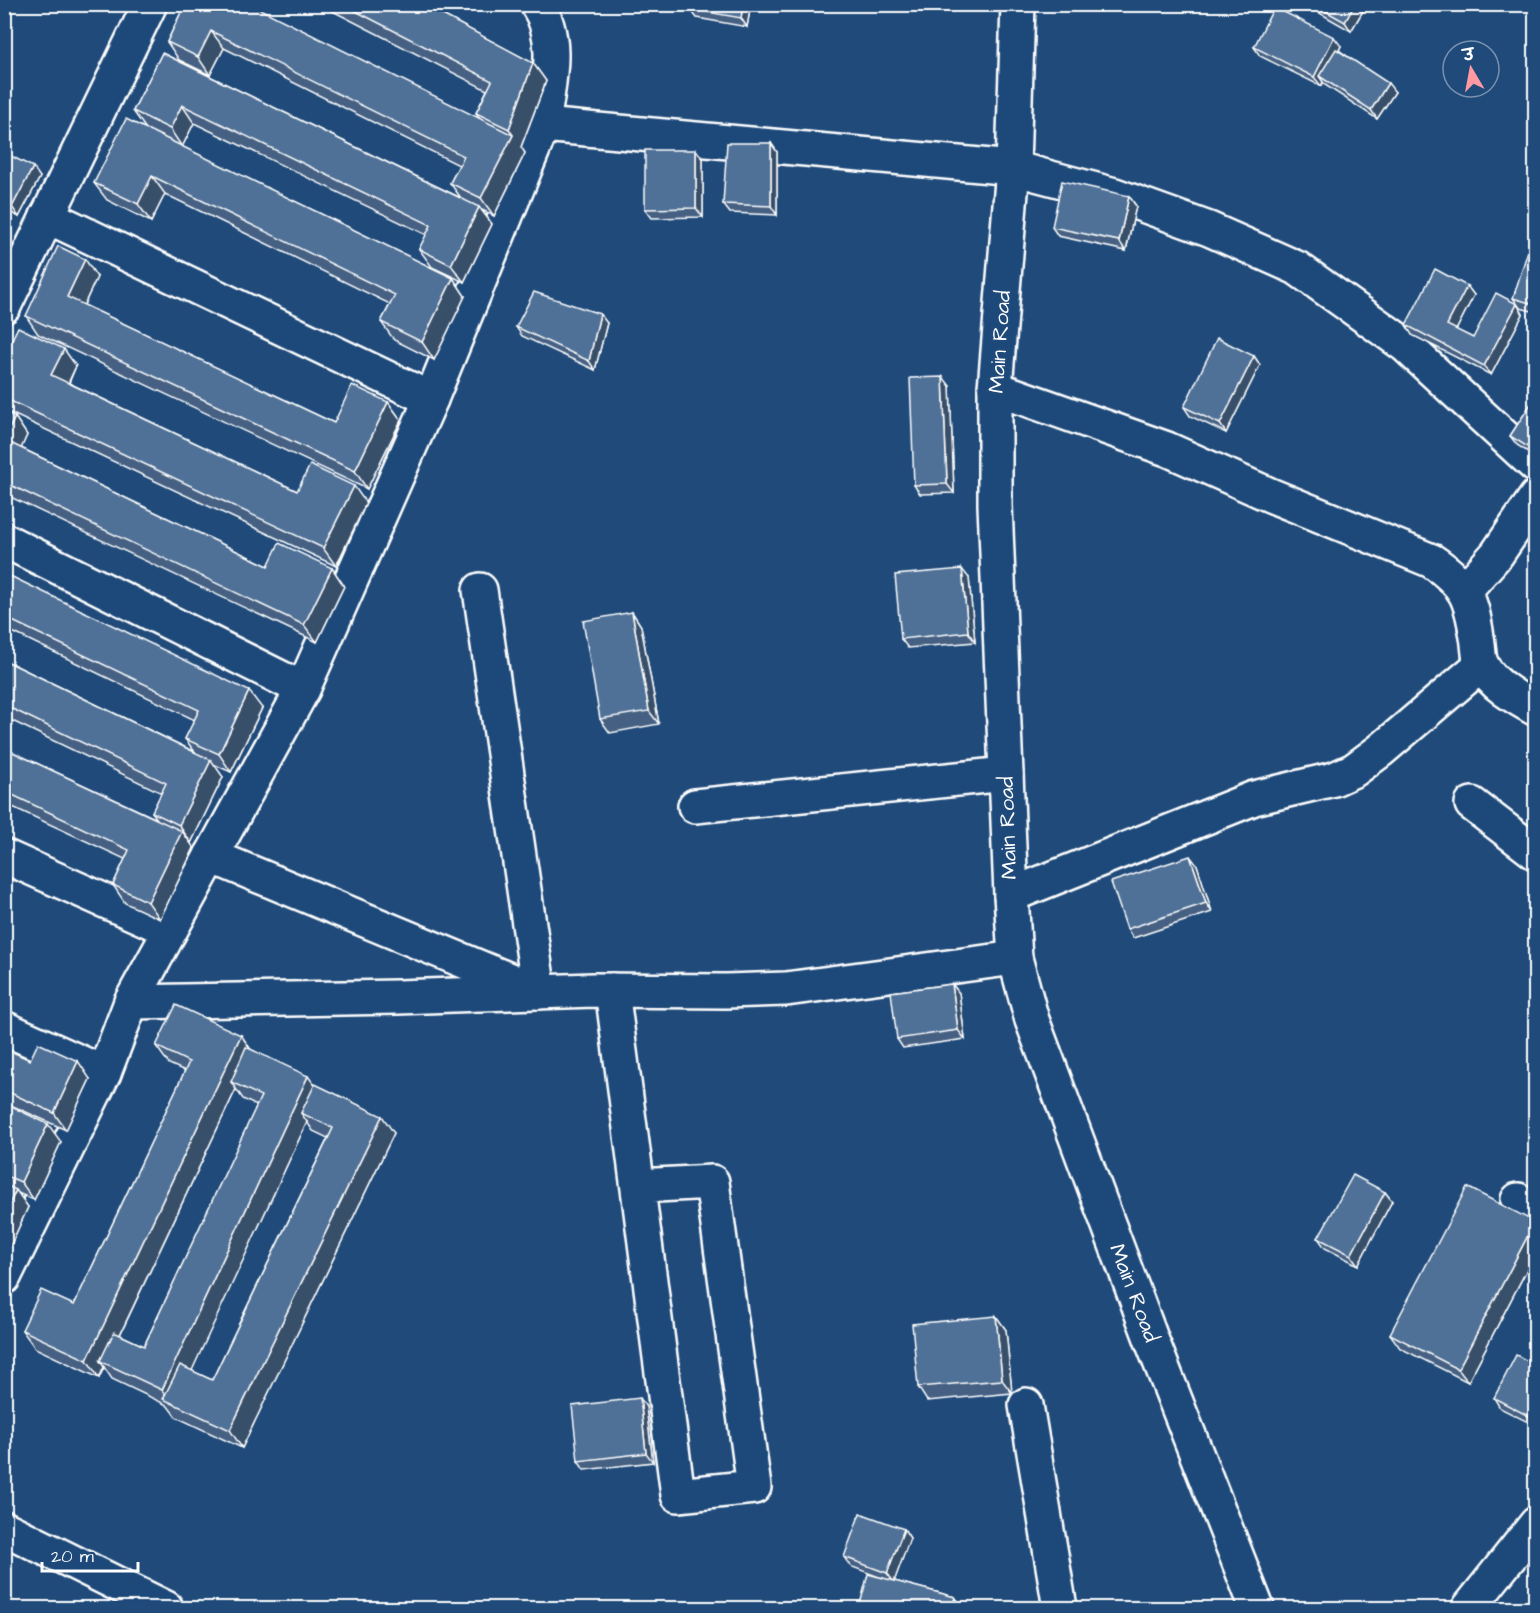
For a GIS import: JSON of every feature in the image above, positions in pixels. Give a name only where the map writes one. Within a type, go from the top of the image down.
[{"type":"street","points":[[4,306],[150,4]]},
{"type":"street","points":[[4,1277],[104,1072],[131,1002],[303,689],[431,399],[543,125],[551,57],[551,36],[545,16],[537,4]]},
{"type":"street","name":"Main Road","points":[[1018,4],[1013,168],[995,388],[995,506],[1015,958],[1036,1031],[1148,1330],[1257,1608]]},
{"type":"street","points":[[543,125],[1013,168],[1115,195],[1209,229],[1297,268],[1405,345],[1536,466]]},
{"type":"street","points":[[47,216],[431,399]]},
{"type":"street","points":[[995,388],[1167,449],[1270,495],[1432,561],[1449,572],[1465,590],[1473,609],[1481,665],[1502,689],[1536,709]]},
{"type":"street","points":[[1465,590],[1497,554],[1536,497]]},
{"type":"street","points":[[4,540],[303,689]]},
{"type":"street","points":[[480,590],[539,992]]},
{"type":"street","points":[[1011,895],[1254,798],[1334,779],[1354,770],[1481,665]]},
{"type":"street","points":[[694,806],[1006,774]]},
{"type":"street","points":[[1472,804],[1536,853]]},
{"type":"street","points":[[4,856],[170,930]]},
{"type":"street","points":[[211,856],[539,992]]},
{"type":"street","points":[[131,1002],[612,990],[726,992],[786,989],[1015,958]]},
{"type":"street","points":[[612,990],[678,1495],[754,1487],[712,1182],[638,1186]]},
{"type":"street","points":[[4,1028],[104,1072]]},
{"type":"street","points":[[1026,1405],[1060,1608]]},
{"type":"street","points":[[1469,1608],[1536,1524]]},
{"type":"street","points":[[4,1528],[166,1608]]},
{"type":"building","points":[[185,4],[250,4],[513,135],[481,198],[450,183],[464,156],[211,31],[198,57],[167,42]]},
{"type":"building","points":[[342,4],[422,4],[533,63],[509,129],[476,113],[492,81]]},
{"type":"building","points":[[691,4],[743,4],[741,18],[690,9]]},
{"type":"building","points":[[1313,4],[1355,4],[1345,22]]},
{"type":"building","points":[[1274,7],[1334,37],[1314,77],[1254,47]]},
{"type":"building","points":[[1336,49],[1388,83],[1371,110],[1319,76]]},
{"type":"building","points":[[162,53],[479,207],[451,265],[419,249],[431,225],[182,105],[170,129],[133,111]]},
{"type":"building","points":[[126,119],[453,278],[422,342],[381,322],[395,295],[152,176],[138,204],[94,183]]},
{"type":"building","points":[[727,143],[771,143],[771,206],[723,204]]},
{"type":"building","points":[[645,150],[696,150],[696,208],[645,209]]},
{"type":"building","points":[[7,154],[33,167],[12,207],[4,203],[4,160]]},
{"type":"building","points":[[1062,181],[1129,196],[1119,241],[1052,227]]},
{"type":"building","points":[[1532,238],[1536,239],[1536,305],[1513,298]]},
{"type":"building","points":[[58,246],[85,259],[67,297],[334,423],[352,385],[388,402],[355,471],[26,316]]},
{"type":"building","points":[[1435,269],[1467,286],[1447,325],[1473,338],[1496,293],[1517,304],[1484,366],[1406,325]]},
{"type":"building","points":[[534,292],[600,314],[589,361],[516,327]]},
{"type":"building","points":[[18,327],[64,349],[51,375],[297,491],[310,465],[354,486],[323,548],[4,398],[4,356]]},
{"type":"building","points":[[1217,338],[1254,356],[1220,424],[1184,407]]},
{"type":"building","points":[[943,377],[947,484],[914,485],[910,378]]},
{"type":"building","points":[[1536,396],[1536,452],[1510,436]]},
{"type":"building","points":[[4,412],[15,417],[4,439]]},
{"type":"building","points":[[4,440],[268,566],[279,543],[332,568],[304,625],[4,482]]},
{"type":"building","points":[[962,569],[968,632],[901,639],[895,575]]},
{"type":"building","points":[[4,573],[249,691],[219,754],[185,739],[199,710],[4,617]]},
{"type":"building","points":[[632,612],[649,711],[600,719],[583,621]]},
{"type":"building","points":[[4,660],[211,760],[179,825],[152,812],[166,783],[4,705]]},
{"type":"building","points":[[4,748],[182,831],[148,902],[113,885],[129,850],[4,791]]},
{"type":"building","points":[[1190,856],[1206,903],[1127,929],[1111,882]]},
{"type":"building","points":[[952,984],[958,1030],[897,1039],[891,992]]},
{"type":"building","points":[[176,1005],[241,1035],[87,1360],[22,1330],[41,1290],[74,1305],[189,1062],[156,1046]]},
{"type":"building","points":[[38,1043],[78,1061],[54,1113],[4,1090],[4,1048],[30,1060]]},
{"type":"building","points":[[246,1047],[308,1076],[162,1390],[100,1361],[114,1332],[144,1346],[261,1096],[231,1082]]},
{"type":"building","points":[[315,1084],[382,1116],[230,1430],[163,1399],[180,1365],[212,1380],[333,1128],[301,1113]]},
{"type":"building","points":[[10,1106],[48,1124],[21,1182],[4,1175],[4,1118]]},
{"type":"building","points":[[1353,1175],[1385,1192],[1351,1255],[1318,1238]]},
{"type":"building","points":[[4,1184],[16,1190],[4,1215]]},
{"type":"building","points":[[1467,1187],[1535,1222],[1458,1369],[1390,1334]]},
{"type":"building","points":[[996,1316],[1002,1380],[918,1387],[912,1324]]},
{"type":"building","points":[[1536,1322],[1536,1343],[1528,1339]]},
{"type":"building","points":[[1516,1355],[1536,1365],[1536,1420],[1494,1398]]},
{"type":"building","points":[[640,1398],[646,1453],[578,1461],[572,1406]]},
{"type":"building","points":[[860,1513],[904,1529],[887,1573],[844,1557]]},
{"type":"building","points":[[868,1574],[955,1597],[952,1608],[859,1608]]}]
